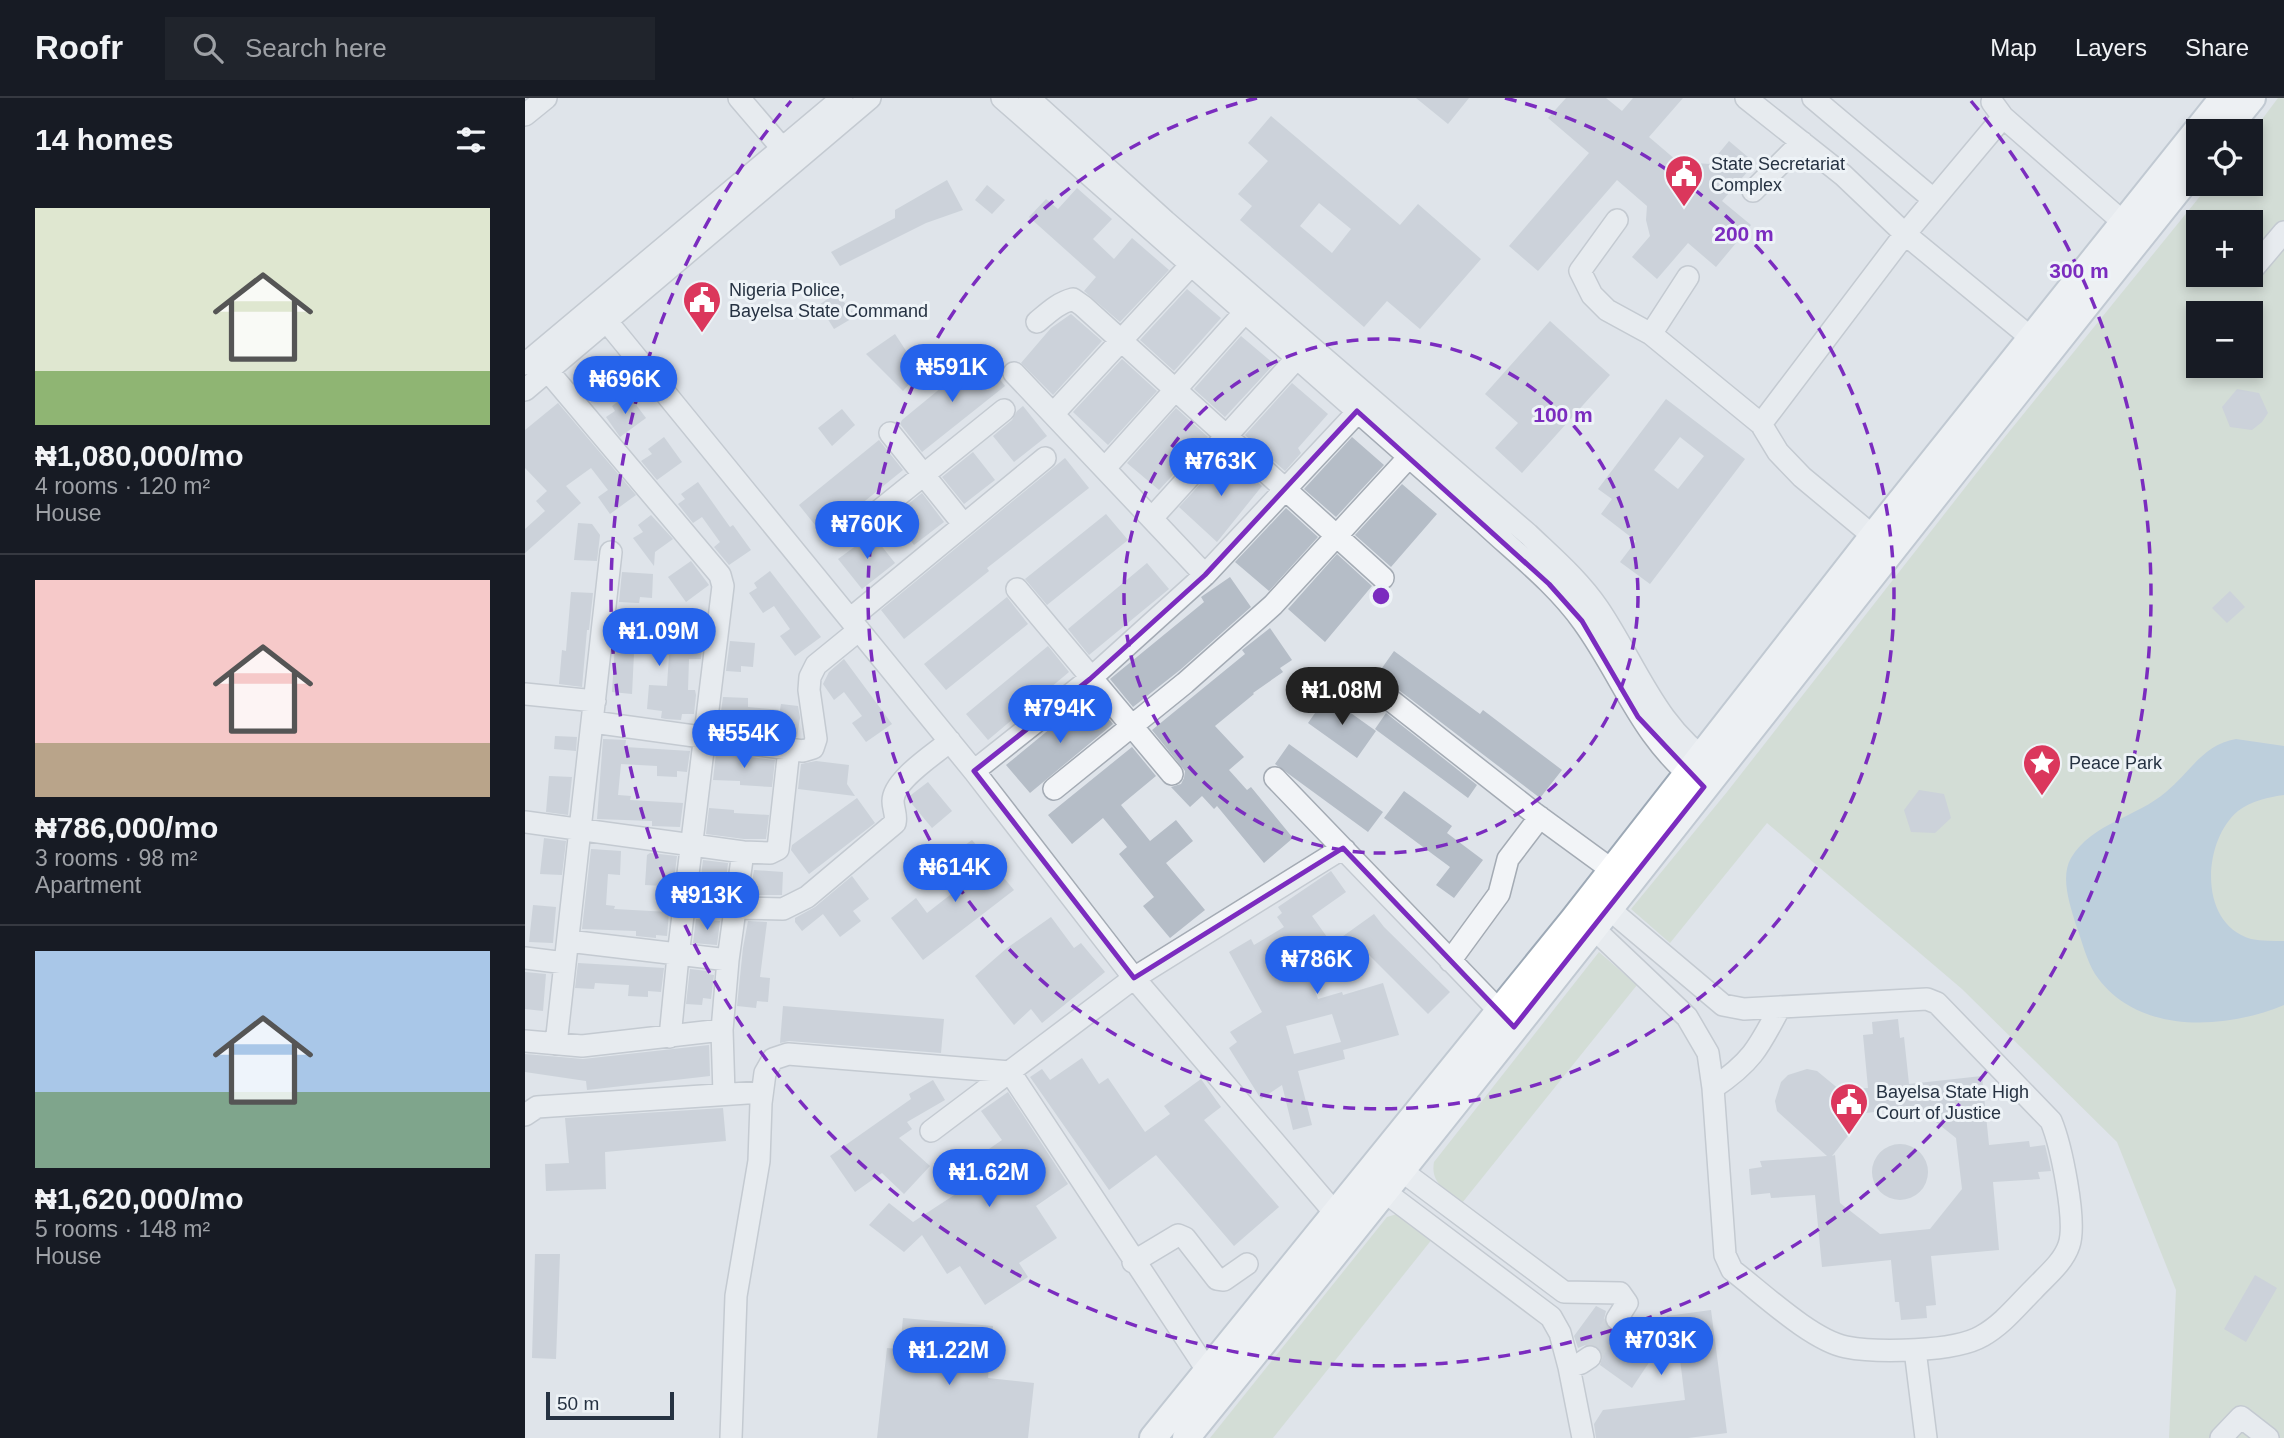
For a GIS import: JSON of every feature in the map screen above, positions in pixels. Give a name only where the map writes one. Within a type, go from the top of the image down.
[{"type":"main road","points":[[1153,1438],[1335,1213],[1506,1019],[1600,918],[1873,536],[2223,98]]},
{"type":"main road","points":[[2235,119],[2252,98]]},
{"type":"main road","points":[[1185,1438],[1402,1171],[1612,870],[1703,771],[2186,180]]},
{"type":"street","points":[[525,115],[546,98]]},
{"type":"street","points":[[739,98],[782,148]]},
{"type":"street","points":[[525,390],[601,314],[782,148],[842,98]]},
{"type":"street","points":[[525,364],[601,314],[870,98]]},
{"type":"street","points":[[1002,98],[1297,358],[1364,405],[1409,457],[1549,584],[1582,621],[1639,717],[1665,751],[1703,771]]},
{"type":"street","points":[[1029,98],[1364,405],[1575,578],[1620,642],[1656,709],[1703,771]]},
{"type":"street","points":[[1746,98],[1843,176],[1905,234],[2030,337]]},
{"type":"street","points":[[1812,98],[1933,199]]},
{"type":"street","points":[[1761,424],[1933,199],[1996,104],[2123,222]]},
{"type":"street","points":[[1753,191],[1802,142]]},
{"type":"street","points":[[1617,220],[1580,271],[1592,295],[1607,310],[1651,334],[1761,424],[1778,452],[1802,477],[1873,536]]},
{"type":"street","points":[[2263,257],[2284,232]]},
{"type":"street","points":[[1053,414],[1191,265]]},
{"type":"street","points":[[1651,334],[1688,277]]},
{"type":"street","points":[[1037,322],[1056,306],[1073,299],[1383,578]]},
{"type":"street","points":[[1105,468],[1245,312]]},
{"type":"street","points":[[601,314],[950,741],[1134,978],[1335,1213]]},
{"type":"street","points":[[1152,518],[1297,358]]},
{"type":"street","points":[[547,370],[720,575],[722,597],[670,1037]]},
{"type":"street","points":[[1014,373],[1205,575]]},
{"type":"street","points":[[974,771],[1090,679],[1205,575],[1364,405]]},
{"type":"street","points":[[849,535],[1004,410]]},
{"type":"street","points":[[890,433],[964,525]]},
{"type":"street","points":[[1054,789],[1185,683],[1273,605],[1409,457]]},
{"type":"street","points":[[525,694],[705,738],[803,751],[813,748],[816,739],[809,690],[810,677],[816,665],[855,625],[964,525],[1045,458]]},
{"type":"street","points":[[557,1044],[611,552]]},
{"type":"street","points":[[1017,589],[1172,774]]},
{"type":"street","points":[[1379,691],[1612,870]]},
{"type":"street","points":[[736,908],[783,909],[807,897],[895,823],[897,814],[893,801],[902,780],[950,741]]},
{"type":"street","points":[[525,822],[743,852],[770,853],[778,849],[789,749]]},
{"type":"street","points":[[1275,778],[1506,1019]]},
{"type":"street","points":[[1450,961],[1499,894],[1508,859],[1540,817]]},
{"type":"street","points":[[931,1131],[1134,978],[1335,853],[1345,850]]},
{"type":"street","points":[[724,1094],[722,1030],[728,960],[743,852]]},
{"type":"street","points":[[1600,918],[1723,1005],[1744,1009],[1927,999],[1937,1003],[2050,1121],[2058,1138],[2073,1230],[2062,1260],[2003,1321],[1981,1337],[1915,1350],[1845,1347],[1819,1337],[1732,1270],[1725,1255],[1708,1053],[1686,1017],[1600,918]]},
{"type":"street","points":[[568,941],[728,960]]},
{"type":"street","points":[[525,958],[565,963]]},
{"type":"street","points":[[1713,1088],[1734,1074],[1757,1050],[1780,1007]]},
{"type":"street","points":[[525,1041],[582,1046],[722,1030]]},
{"type":"street","points":[[731,1438],[736,1296],[759,1161],[762,1092],[765,1073],[773,1059],[788,1054],[1010,1072]]},
{"type":"street","points":[[1010,1072],[1133,1262],[1207,1370]]},
{"type":"street","points":[[525,1115],[537,1107],[762,1092]]},
{"type":"street","points":[[1402,1171],[1564,1292],[1621,1293],[1626,1303],[1617,1319]]},
{"type":"street","points":[[1385,1192],[1551,1317],[1560,1333],[1569,1367],[1583,1438]]},
{"type":"street","points":[[1133,1262],[1178,1235],[1185,1238],[1217,1279],[1224,1280],[1247,1264]]},
{"type":"street","points":[[1915,1350],[1926,1438]]},
{"type":"street","points":[[1569,1367],[1590,1357]]},
{"type":"street","points":[[2221,1438],[2241,1417],[2268,1438]]},
{"type":"highlighted area","points":[[1357,411],[1549,584],[1582,621],[1638,717],[1704,787],[1514,1027],[1343,848],[1134,978],[974,771],[1090,679],[1205,575]]},
{"type":"green space","name":"Peace Park","points":[[2278,98],[2284,98],[2284,1438],[2169,1438],[2176,1290],[2117,1142],[1962,989],[1767,823],[1670,943],[1631,909],[1727,792],[2000,443],[2186,214],[2186,287],[2263,287],[2263,210],[2189,210],[2200,196],[2263,196],[2262,119]]},
{"type":"green space","points":[[1599,952],[1637,985],[1462,1203],[1437,1181],[1433,1170],[1434,1162]]},
{"type":"green space","points":[[1397,1214],[1433,1238],[1273,1438],[1210,1438],[1387,1217]]},
{"type":"water","points":[[2236,739],[2284,746],[2284,795],[2249,805],[2238,811],[2226,824],[2212,861],[2214,900],[2222,917],[2234,930],[2251,939],[2284,941],[2284,1005],[2235,1019],[2209,1022],[2182,1022],[2157,1017],[2133,1008],[2112,994],[2095,974],[2084,950],[2069,900],[2066,882],[2068,866],[2080,846],[2091,836],[2154,801],[2206,753]]},
{"type":"building","points":[[1416,98],[1469,98],[1448,124]]},
{"type":"building","points":[[1566,98],[1606,98],[1622,111],[1633,98],[1683,98],[1649,137],[1683,166],[1694,163],[1710,164],[1729,141],[1755,163],[1722,201],[1751,225],[1716,267],[1688,243],[1657,279],[1632,257],[1650,236],[1646,220],[1647,206],[1617,180],[1538,271],[1509,246],[1589,153],[1548,118]]},
{"type":"building","points":[[1271,116],[1400,225],[1418,204],[1481,259],[1420,329],[1387,301],[1364,327],[1240,220],[1252,206],[1238,194],[1268,161],[1248,143]],"holes":[[[1319,203],[1351,229],[1332,253],[1300,226]]]},
{"type":"building","points":[[947,180],[963,210],[926,223],[840,266],[831,252],[895,218],[895,210]]},
{"type":"building","points":[[987,185],[1005,200],[992,214],[975,200]]},
{"type":"building","points":[[1077,188],[1112,219],[1093,239],[1114,259],[1132,238],[1169,270],[1120,322],[1084,291],[1096,277],[1029,217],[1046,199],[1058,209]]},
{"type":"building","points":[[1187,289],[1221,318],[1174,371],[1140,340]]},
{"type":"building","points":[[836,293],[856,316],[834,329],[819,305]]},
{"type":"building","points":[[1071,314],[1102,341],[1053,395],[1021,363],[1051,328]]},
{"type":"building","points":[[1550,321],[1610,375],[1522,473],[1495,448],[1518,423],[1485,394]]},
{"type":"building","points":[[895,334],[920,372],[903,391],[866,354]]},
{"type":"building","points":[[1241,336],[1274,364],[1225,417],[1194,389]]},
{"type":"building","points":[[981,355],[1005,386],[922,452],[900,424],[902,420]]},
{"type":"building","points":[[1122,359],[1157,391],[1108,445],[1073,412]]},
{"type":"building","points":[[1292,383],[1328,414],[1298,448],[1301,453],[1285,471],[1245,435]]},
{"type":"building","points":[[2237,389],[2259,393],[2268,413],[2252,430],[2230,427],[2222,407]]},
{"type":"building","points":[[628,394],[646,418],[620,437],[606,417],[615,411],[612,406]]},
{"type":"building","points":[[1666,399],[1745,459],[1650,584],[1620,562],[1636,541],[1601,514],[1612,499],[1598,489]],"holes":[[[1680,437],[1704,456],[1678,489],[1654,470]]]},
{"type":"building","points":[[558,403],[636,495],[610,514],[598,497],[608,490],[591,468],[566,486],[581,503],[525,553],[525,529],[545,511],[536,501],[547,491],[525,468],[525,430]]},
{"type":"building","points":[[1023,406],[1047,436],[1014,462],[993,436],[1012,420]]},
{"type":"building","points":[[1176,408],[1208,437],[1159,490],[1127,463]]},
{"type":"building","points":[[842,409],[855,425],[832,446],[818,428]]},
{"type":"building","points":[[664,437],[682,462],[657,480],[641,461],[652,454],[648,449]]},
{"type":"building","points":[[1352,437],[1384,465],[1336,517],[1304,489]]},
{"type":"building","points":[[879,440],[903,470],[823,535],[799,505]]},
{"type":"building","points":[[973,452],[995,480],[964,504],[942,477]]},
{"type":"building","points":[[1227,455],[1262,486],[1217,542],[1179,507]]},
{"type":"building","points":[[1065,458],[1089,488],[987,568],[989,571],[904,639],[881,610]]},
{"type":"building","points":[[698,482],[730,527],[733,525],[751,550],[729,565],[714,547],[720,542],[702,517],[693,523],[678,504],[685,499],[681,494]]},
{"type":"building","points":[[1402,484],[1437,514],[1391,567],[1355,535]]},
{"type":"building","points":[[922,493],[944,522],[914,545],[892,517]]},
{"type":"building","points":[[1286,508],[1318,537],[1269,591],[1235,562]]},
{"type":"building","points":[[1106,514],[1128,540],[1047,605],[1025,579]]},
{"type":"building","points":[[651,515],[673,539],[655,552],[654,566],[633,538],[643,532],[638,525]]},
{"type":"building","points":[[578,523],[592,524],[600,535],[597,561],[574,560]]},
{"type":"building","points":[[872,534],[895,563],[862,589],[838,559]]},
{"type":"building","points":[[1337,554],[1372,586],[1325,642],[1288,609]]},
{"type":"building","points":[[691,561],[709,585],[686,602],[668,577]]},
{"type":"building","points":[[1147,563],[1169,589],[1089,655],[1068,629]]},
{"type":"building","points":[[770,571],[821,637],[795,656],[780,636],[790,629],[774,606],[763,613],[749,593],[757,588],[754,583]]},
{"type":"building","points":[[622,572],[653,574],[652,598],[640,597],[639,603],[619,602]]},
{"type":"building","points":[[1230,577],[1251,607],[1180,670],[1133,707],[1110,679],[1204,602],[1201,597]]},
{"type":"building","points":[[2230,591],[2245,607],[2227,623],[2212,608]]},
{"type":"building","points":[[571,592],[593,593],[582,687],[559,684],[562,650],[566,651]]},
{"type":"building","points":[[1007,597],[1028,624],[946,690],[924,664]]},
{"type":"building","points":[[616,628],[703,635],[701,659],[689,659],[688,690],[695,690],[694,714],[682,714],[681,720],[666,719],[661,718],[662,711],[647,709],[649,685],[667,686],[669,655],[634,653],[632,694],[612,692]]},
{"type":"building","points":[[1270,628],[1292,660],[1280,668],[1283,672],[1253,693],[1215,726],[1244,757],[1229,770],[1247,790],[1251,787],[1293,838],[1264,863],[1217,806],[1214,809],[1202,796],[1190,807],[1171,787],[1181,784],[1185,771],[1152,730],[1245,654],[1242,650]]},
{"type":"building","points":[[730,641],[755,643],[753,667],[741,666],[741,672],[726,671]]},
{"type":"building","points":[[1048,646],[1069,672],[988,740],[966,714]]},
{"type":"building","points":[[1394,651],[1480,714],[1483,710],[1562,770],[1540,798],[1377,675]]},
{"type":"building","points":[[844,659],[892,724],[866,742],[852,723],[862,716],[844,692],[834,700],[823,684],[829,672]]},
{"type":"building","points":[[1090,696],[1113,724],[1030,793],[1006,765]]},
{"type":"building","points":[[1327,696],[1376,731],[1357,758],[1308,723]]},
{"type":"building","points":[[723,697],[748,698],[748,707],[780,710],[781,704],[798,706],[800,718],[797,737],[766,733],[767,724],[735,722],[734,728],[719,726]]},
{"type":"building","points":[[1386,713],[1477,785],[1468,798],[1375,729]]},
{"type":"building","points":[[555,736],[577,737],[576,751],[554,749]]},
{"type":"building","points":[[603,739],[626,740],[625,747],[690,751],[687,772],[677,771],[677,777],[657,776],[657,766],[621,764],[618,795],[631,796],[630,800],[683,803],[680,827],[652,826],[652,821],[597,819]]},
{"type":"building","points":[[1289,744],[1383,812],[1368,832],[1275,764]]},
{"type":"building","points":[[1132,747],[1156,776],[1121,805],[1150,841],[1176,820],[1193,841],[1166,863],[1205,910],[1170,938],[1143,906],[1154,897],[1119,854],[1127,847],[1103,818],[1072,844],[1048,815]]},
{"type":"building","points":[[716,753],[775,760],[772,787],[740,785],[740,781],[713,780]]},
{"type":"building","points":[[816,761],[849,765],[847,784],[855,796],[798,789],[801,764]]},
{"type":"building","points":[[549,776],[572,777],[568,815],[546,812]]},
{"type":"building","points":[[928,782],[952,811],[932,828],[907,798]]},
{"type":"building","points":[[1919,790],[1944,794],[1951,818],[1935,833],[1911,832],[1904,810]]},
{"type":"building","points":[[1404,791],[1452,826],[1447,833],[1483,860],[1454,898],[1436,885],[1450,867],[1384,818]]},
{"type":"building","points":[[857,798],[875,823],[809,874],[791,850],[792,845]]},
{"type":"building","points":[[709,808],[769,815],[766,839],[706,834]]},
{"type":"building","points":[[544,838],[566,841],[562,875],[540,874]]},
{"type":"building","points":[[972,840],[1014,890],[923,960],[891,918],[916,898],[927,913],[968,881],[950,856]]},
{"type":"building","points":[[591,849],[621,851],[620,875],[608,874],[606,905],[615,906],[614,909],[669,912],[667,936],[656,935],[656,938],[636,936],[636,931],[582,929]]},
{"type":"building","points":[[647,855],[677,856],[674,880],[666,880],[665,886],[645,885]]},
{"type":"building","points":[[703,860],[728,863],[725,888],[715,887],[714,893],[699,893]]},
{"type":"building","points":[[754,870],[783,872],[782,895],[750,895]]},
{"type":"building","points":[[1331,871],[1346,892],[1312,916],[1332,944],[1374,914],[1450,992],[1428,1014],[1366,952],[1343,969],[1333,956],[1309,973],[1318,999],[1383,983],[1399,1035],[1343,1050],[1345,1059],[1298,1071],[1312,1125],[1293,1130],[1282,1085],[1261,1099],[1229,1048],[1237,1042],[1230,1032],[1262,1012],[1229,952],[1251,939],[1254,945],[1284,927],[1277,917],[1282,913],[1278,907]],"holes":[[[1332,1014],[1341,1042],[1294,1054],[1286,1026]]]},
{"type":"building","points":[[852,876],[869,899],[853,911],[861,921],[840,937],[823,914],[802,931],[795,918],[815,907]]},
{"type":"building","points":[[533,905],[556,907],[553,943],[529,942]]},
{"type":"building","points":[[1051,917],[1074,948],[1081,943],[1105,972],[1042,1023],[1031,1009],[1014,1025],[975,976],[1007,948]]},
{"type":"building","points":[[696,919],[720,921],[717,945],[693,943]]},
{"type":"building","points":[[748,921],[767,922],[760,977],[770,978],[768,1002],[757,1001],[756,1008],[737,1006]]},
{"type":"building","points":[[578,963],[664,968],[661,992],[648,991],[648,997],[628,996],[629,985],[595,983],[594,989],[575,988]]},
{"type":"building","points":[[690,969],[707,971],[707,974],[714,975],[711,999],[703,998],[702,1005],[686,1004]]},
{"type":"building","points":[[525,972],[546,974],[543,1011],[525,1009]]},
{"type":"building","points":[[783,1006],[944,1019],[941,1053],[789,1041],[780,1043]]},
{"type":"building","points":[[1898,1019],[1900,1038],[1904,1037],[1909,1084],[1982,1076],[1989,1145],[2029,1141],[2030,1147],[2045,1145],[2051,1171],[2038,1172],[2040,1179],[1993,1182],[1999,1250],[1931,1256],[1936,1305],[1926,1306],[1927,1318],[1901,1320],[1899,1302],[1895,1302],[1891,1260],[1822,1267],[1815,1195],[1771,1198],[1770,1193],[1751,1195],[1749,1169],[1762,1167],[1760,1161],[1827,1156],[1777,1111],[1775,1101],[1781,1082],[1788,1075],[1807,1069],[1817,1071],[1840,1090],[1868,1088],[1863,1035],[1873,1034],[1872,1022]],"holes":[[[1917,1107],[1956,1138],[1962,1189],[1930,1229],[1880,1234],[1840,1203],[1835,1155],[1832,1156],[1866,1113]]]},
{"type":"building","points":[[709,1045],[710,1076],[587,1090],[586,1081],[525,1072],[525,1054],[583,1059]]},
{"type":"building","points":[[1082,1058],[1099,1084],[1108,1078],[1145,1132],[1170,1114],[1164,1106],[1201,1079],[1221,1107],[1204,1120],[1279,1207],[1234,1246],[1156,1155],[1109,1190],[1030,1077],[1042,1069],[1050,1080]]},
{"type":"building","points":[[933,1080],[945,1100],[907,1122],[912,1129],[899,1138],[930,1166],[904,1194],[882,1173],[855,1192],[830,1156],[911,1099],[909,1094]]},
{"type":"building","points":[[1008,1092],[1068,1184],[1036,1206],[1057,1238],[1019,1263],[1028,1277],[985,1305],[960,1266],[947,1274],[922,1235],[904,1252],[869,1225],[889,1203],[913,1222],[971,1184],[960,1169],[1002,1140],[981,1111]]},
{"type":"building","points":[[723,1108],[726,1141],[605,1152],[606,1189],[546,1191],[545,1164],[569,1163],[565,1118]]},
{"type":"building","points":[[1900,1144],[1911,1146],[1920,1152],[1926,1161],[1926,1183],[1920,1192],[1911,1198],[1900,1200],[1889,1198],[1880,1192],[1874,1183],[1872,1172],[1874,1161],[1880,1152],[1889,1146]]},
{"type":"building","points":[[535,1254],[560,1254],[556,1359],[532,1358]]},
{"type":"building","points":[[2255,1275],[2277,1288],[2246,1342],[2224,1329]]},
{"type":"building","points":[[1596,1306],[1606,1311],[1604,1319],[1610,1330],[1617,1332],[1628,1327],[1649,1342],[1667,1316],[1711,1310],[1727,1433],[1688,1438],[1596,1438],[1594,1424],[1603,1410],[1685,1400],[1679,1351],[1654,1355],[1632,1388],[1600,1365],[1603,1355],[1596,1346],[1588,1344],[1578,1348],[1574,1336]]},
{"type":"building","points":[[903,1318],[993,1326],[988,1378],[1034,1383],[1028,1438],[877,1438],[887,1348],[900,1349]]},
{"type":"tunnel","points":[[1590,1357],[1617,1319]]},
{"type":"place","name":"State Secretariat Complex","points":[[1684,208]]},
{"type":"place","name":"Nigeria Police, Bayelsa State Command","points":[[702,334]]},
{"type":"place","name":"Peace Park","points":[[2042,797]]},
{"type":"place","name":"Bayelsa State High Court of Justice","points":[[1849,1136]]}]
